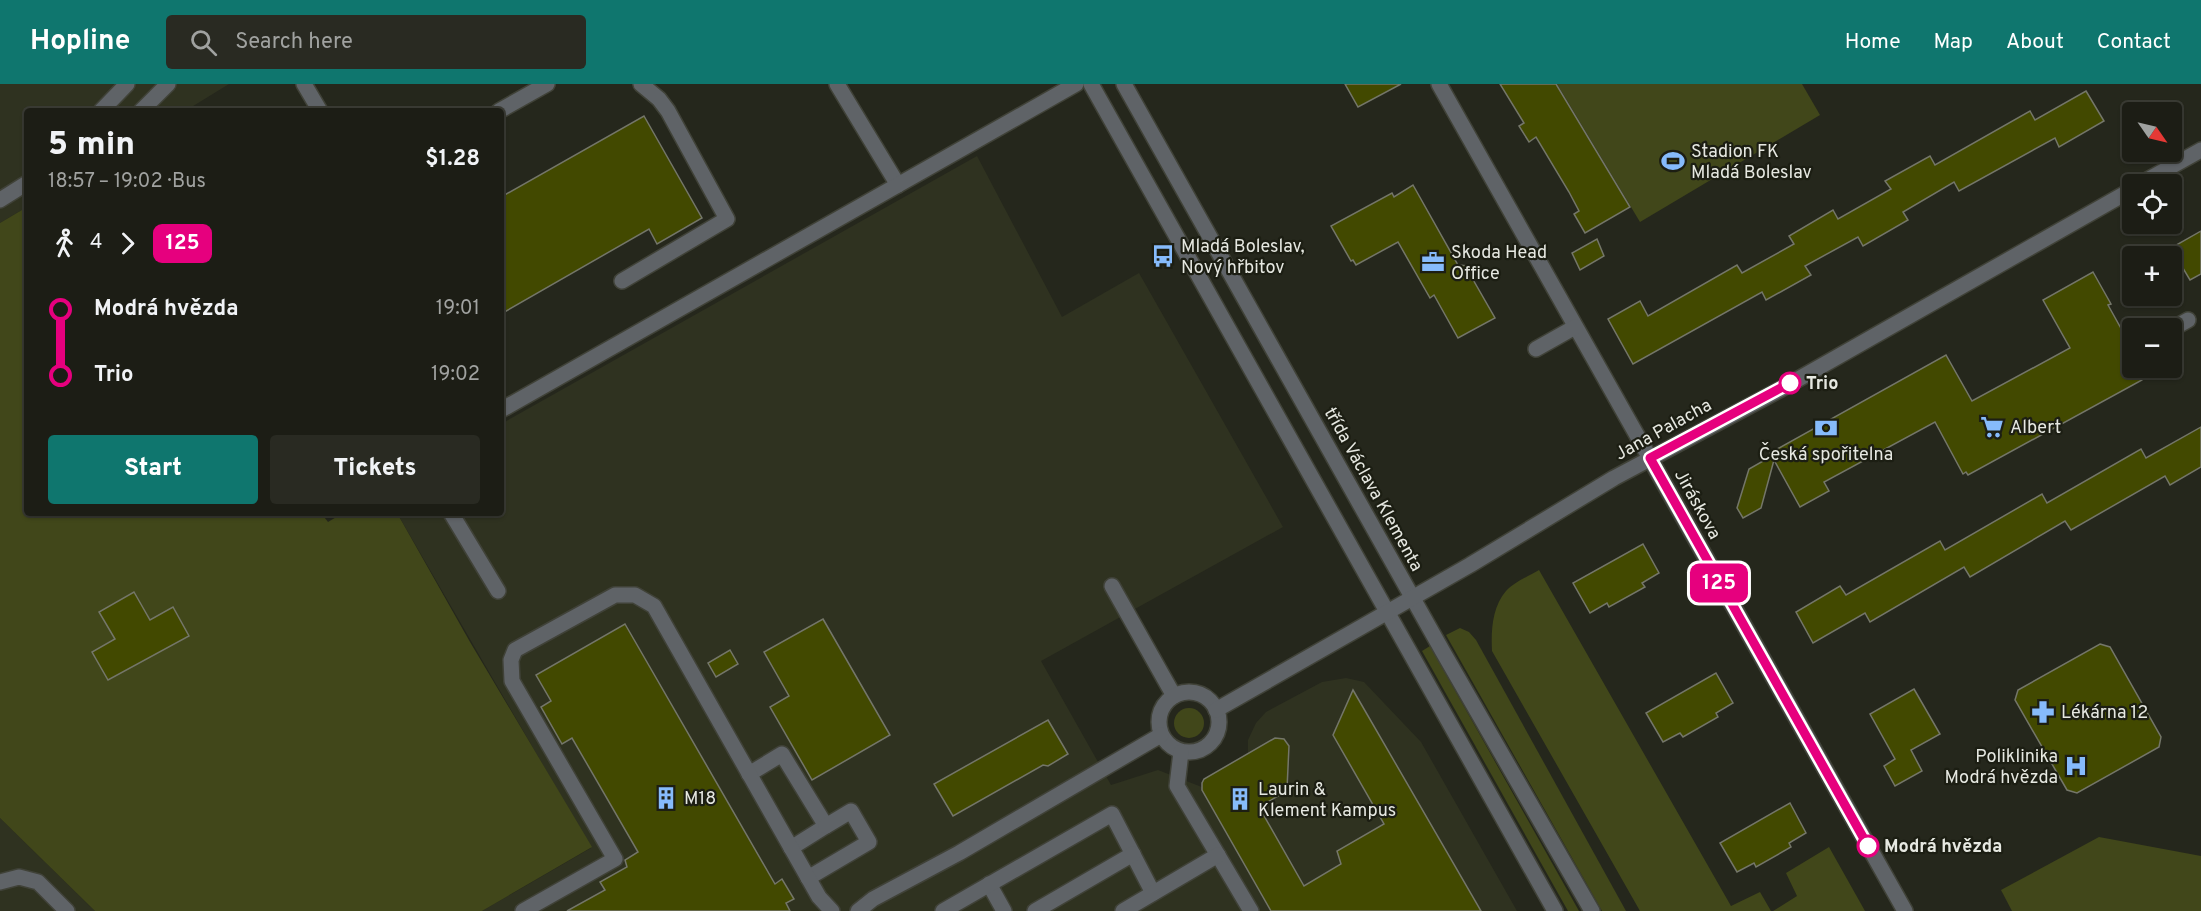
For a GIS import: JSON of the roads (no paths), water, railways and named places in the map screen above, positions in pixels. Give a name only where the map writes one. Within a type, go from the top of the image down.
[{"type":"street","points":[[104,108],[127,84]]},
{"type":"street","points":[[144,108],[168,84]]},
{"type":"street","points":[[304,84],[318,108]]},
{"type":"street","points":[[504,108],[547,84]]},
{"type":"street","points":[[622,281],[727,219],[668,111],[659,99],[641,84]]},
{"type":"street","points":[[837,84],[898,185]]},
{"type":"street","points":[[504,408],[1076,84]]},
{"type":"street","points":[[1091,84],[1555,911]]},
{"type":"street","name":"třída Václava Klementa","points":[[1124,84],[1592,911]]},
{"type":"street","name":"Jiráskova","points":[[1439,84],[1905,911]]},
{"type":"street","points":[[2158,174],[2201,150]]},
{"type":"street","points":[[0,200],[24,185]]},
{"type":"street","name":"Jana Palacha","points":[[1216,710],[1413,598],[1650,458],[1790,383],[2122,195]]},
{"type":"street","points":[[2182,323],[2188,320]]},
{"type":"street","points":[[1536,349],[1575,327]]},
{"type":"street","points":[[453,516],[498,591]]},
{"type":"street","points":[[1112,586],[1174,696]]},
{"type":"street","points":[[523,911],[615,859],[512,681],[511,660],[515,650],[615,595],[635,595],[654,606],[819,897],[832,911]]},
{"type":"street","points":[[1185,692],[1194,693],[1211,702],[1216,710],[1219,719],[1215,737],[1202,750],[1181,752],[1167,743],[1161,735],[1159,717],[1162,708],[1174,696],[1185,692]]},
{"type":"street","points":[[858,911],[873,899],[958,853],[1161,735]]},
{"type":"street","points":[[1181,752],[1177,786],[1251,911]]},
{"type":"street","points":[[749,774],[782,754],[826,826]]},
{"type":"street","points":[[792,848],[851,812],[869,842],[808,878]]},
{"type":"street","points":[[943,911],[1112,814],[1153,893]]},
{"type":"street","points":[[1035,911],[1133,854]]},
{"type":"street","points":[[1123,911],[1218,855]]},
{"type":"street","points":[[0,882],[19,877],[38,882],[68,911]]},
{"type":"street","points":[[989,884],[1004,911]]},
{"type":"place","name":"Stadion FK Mladá Boleslav","points":[[1673,161]]},
{"type":"place","name":"Mladá Boleslav, Nový hřbitov","points":[[1163,256]]},
{"type":"place","name":"Skoda Head Office","points":[[1433,262]]},
{"type":"place","name":"Trio","points":[[1790,383]]},
{"type":"place","name":"Albert","points":[[1992,427]]},
{"type":"place","name":"Česká spořitelna","points":[[1826,428]]},
{"type":"place","name":"Lékárna 12","points":[[2043,712]]},
{"type":"place","name":"Poliklinika Modrá hvězda","points":[[2076,766]]},
{"type":"place","name":"M18","points":[[666,798]]},
{"type":"place","name":"Laurin & Klement Kampus","points":[[1240,799]]},
{"type":"place","name":"Modrá hvězda","points":[[1868,846]]}]
